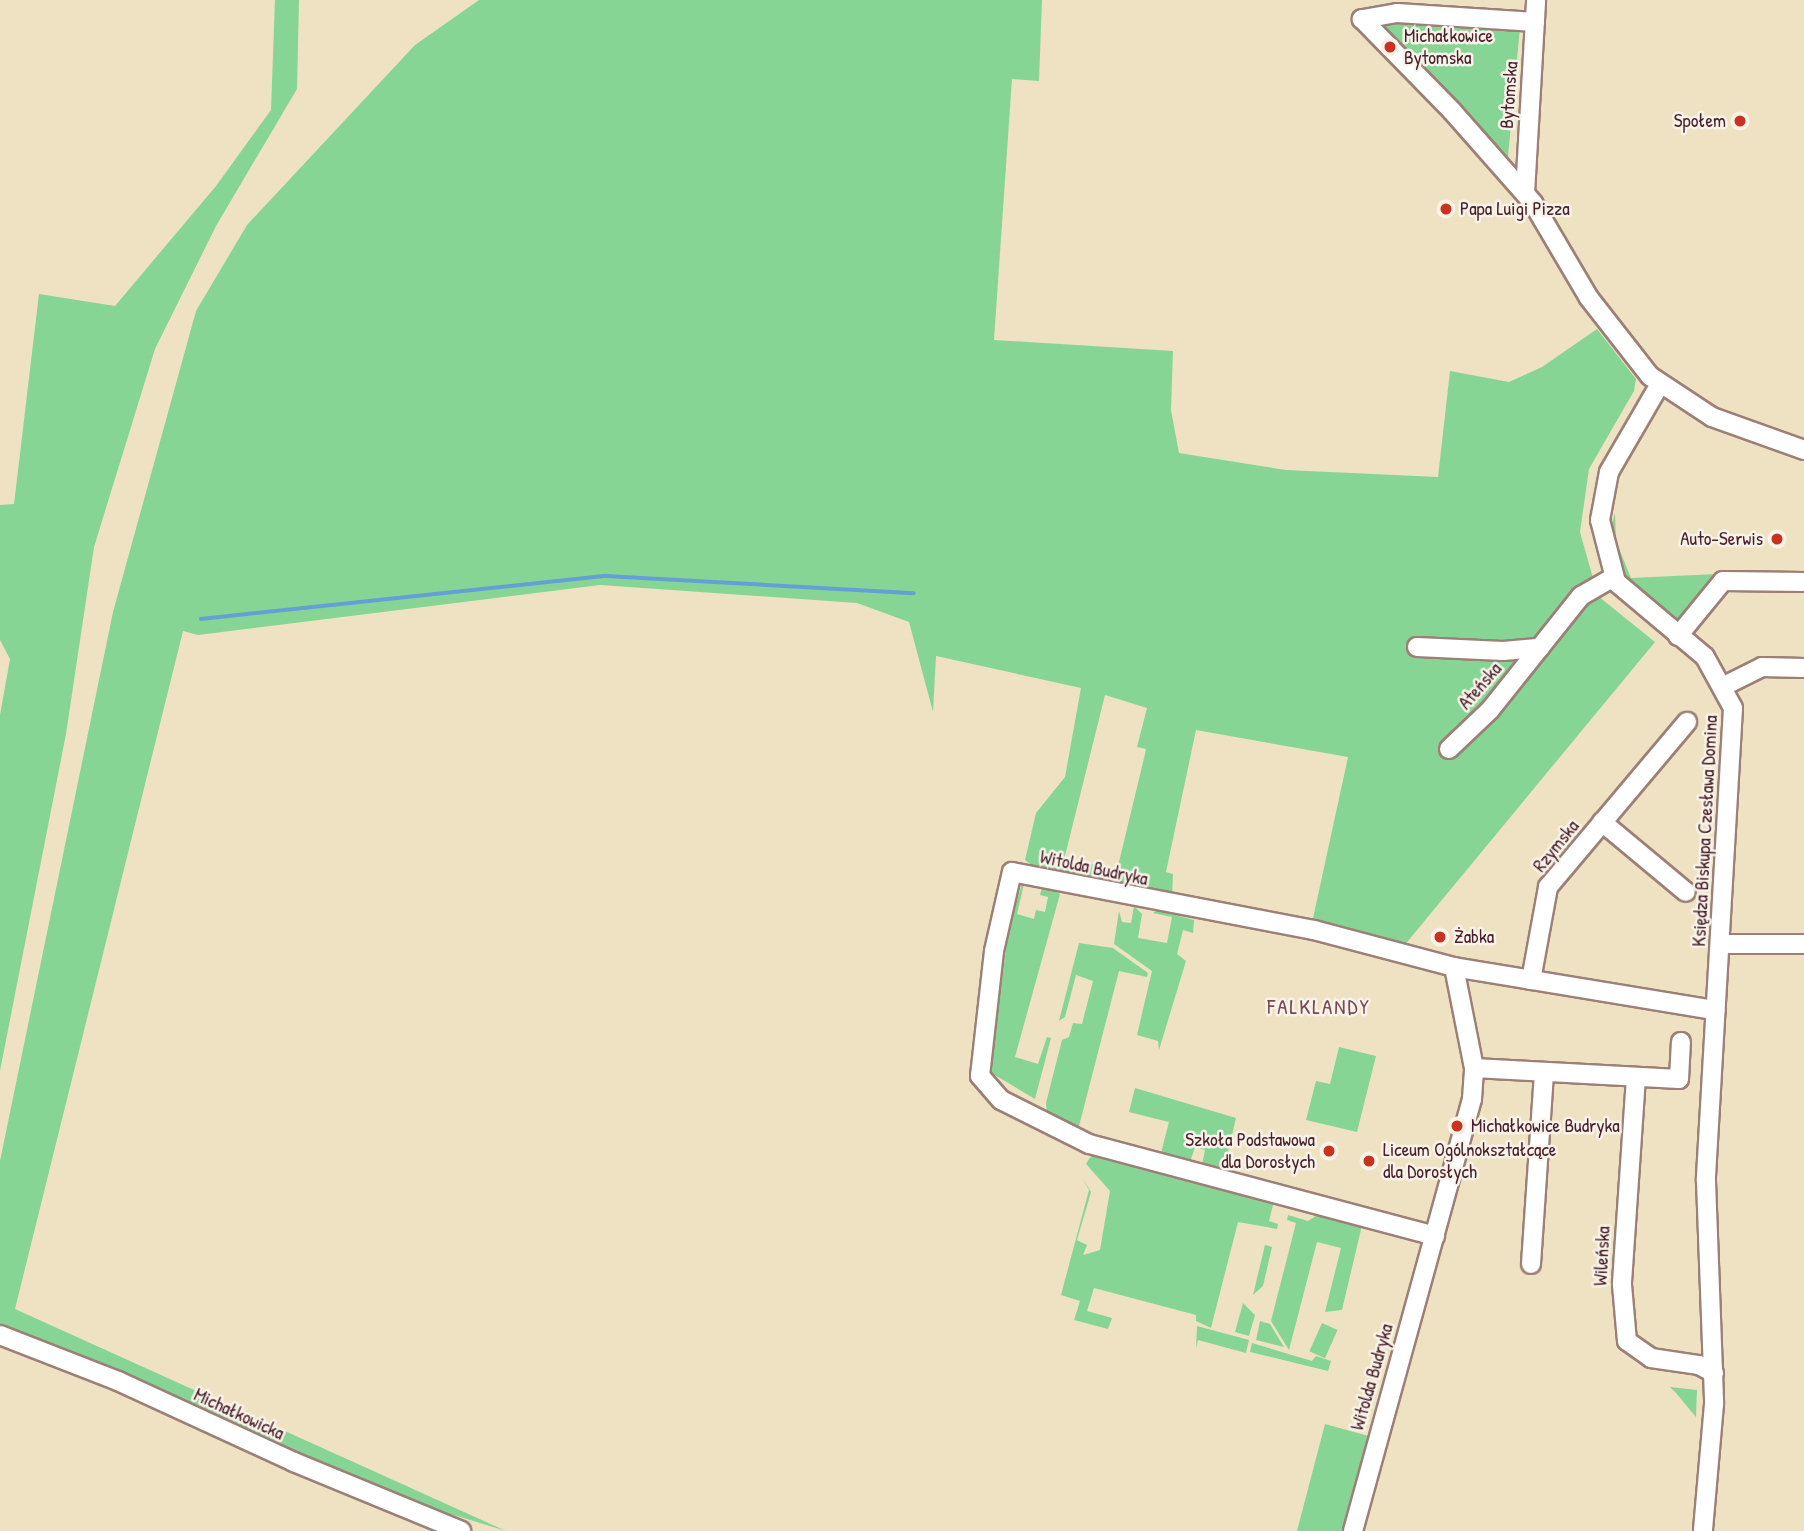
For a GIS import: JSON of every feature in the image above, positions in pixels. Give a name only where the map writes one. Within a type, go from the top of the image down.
[{"type":"street","name":"Bytomska","points":[[1525,193],[1536,0]]},
{"type":"street","points":[[1535,22],[1396,13],[1362,19],[1525,193],[1601,316],[1644,370],[1660,384],[1735,428],[1804,450]]},
{"type":"street","points":[[1614,577],[1600,520],[1602,492],[1660,384]]},
{"type":"street","name":"Księdza Biskupa Czesława Domina","points":[[1614,577],[1705,657],[1724,686],[1734,718],[1715,1010],[1706,1202],[1714,1373],[1703,1531]]},
{"type":"street","name":"Ateńska","points":[[1449,749],[1490,710],[1581,596],[1614,577]]},
{"type":"street","points":[[1678,636],[1723,581],[1804,582]]},
{"type":"street","name":"Ateńska","points":[[1417,647],[1503,651],[1540,648]]},
{"type":"street","points":[[1724,686],[1762,667],[1804,668]]},
{"type":"street","name":"Rzymska","points":[[1531,980],[1548,887],[1687,722]]},
{"type":"street","name":"Rzymska","points":[[1602,822],[1686,892]]},
{"type":"street","name":"Witolda Budryka","points":[[1353,1531],[1436,1236],[1472,1099],[1474,1068],[1454,967],[1314,930],[1012,872],[994,951],[980,1076],[1001,1100],[1089,1144],[1436,1236]]},
{"type":"street","points":[[1720,944],[1804,944]]},
{"type":"street","points":[[1454,967],[1715,1010]]},
{"type":"street","points":[[1474,1068],[1679,1079],[1681,1042]]},
{"type":"street","points":[[1531,1264],[1544,1072]]},
{"type":"street","name":"Wileńska","points":[[1636,1077],[1622,1285],[1627,1341],[1651,1358],[1699,1365],[1714,1373]]},
{"type":"street","name":"Michałkowicka","points":[[0,1335],[118,1381],[294,1462],[461,1531]]},
{"type":"green space","points":[[275,0],[299,0],[297,89],[216,226],[155,349],[94,547],[66,734],[0,1071],[0,715],[10,659],[0,640],[0,505],[14,504],[39,294],[115,306],[216,186],[271,110]]},
{"type":"green space","points":[[479,0],[1042,0],[1039,81],[1012,79],[994,340],[1173,351],[1171,410],[1179,453],[1286,470],[1438,477],[1450,371],[1509,382],[1542,367],[1597,329],[1636,379],[1634,391],[1589,469],[1580,532],[1598,596],[1655,642],[1403,947],[1312,923],[1348,757],[1196,730],[1166,872],[1173,874],[1172,898],[1113,887],[1146,749],[1137,747],[1147,708],[1105,695],[1064,860],[1100,865],[1096,878],[1083,881],[1034,867],[1025,860],[1036,813],[1065,777],[1081,688],[936,656],[933,712],[909,622],[857,603],[600,585],[198,635],[183,631],[15,1309],[506,1531],[428,1507],[0,1325],[0,1161],[113,612],[196,311],[247,225],[415,45]]},
{"type":"green space","points":[[1390,20],[1520,27],[1508,157],[1377,23]]},
{"type":"green space","points":[[1615,513],[1616,541],[1631,578],[1717,574],[1680,619],[1672,618],[1626,580],[1611,527]]},
{"type":"green space","points":[[1023,880],[1033,884],[1024,884],[1017,914],[1034,919],[1036,910],[1045,912],[1048,897],[1040,895],[1043,884],[1060,894],[1015,1057],[1038,1064],[1047,1037],[1051,1038],[1035,1099],[983,1068],[985,1060],[991,1061],[1008,934],[1001,931],[1003,924],[1010,925]]},
{"type":"green space","points":[[1134,906],[1142,914],[1138,938],[1167,943],[1172,917],[1153,913],[1157,910],[1194,920],[1193,933],[1183,930],[1177,954],[1186,961],[1159,1050],[1158,1041],[1137,1035],[1152,971],[1114,944],[1119,911],[1122,922],[1131,923]]},
{"type":"green space","points":[[1079,943],[1113,948],[1148,973],[1147,977],[1119,971],[1078,1130],[1047,1114],[1046,1103],[1062,1040],[1069,1037],[1073,1023],[1082,1024],[1093,981],[1076,975],[1065,1017],[1059,1021]]},
{"type":"green space","points":[[1339,1047],[1376,1056],[1357,1132],[1306,1120],[1316,1081],[1330,1084]]},
{"type":"green space","points":[[1135,1088],[1236,1118],[1225,1165],[1219,1170],[1202,1165],[1205,1150],[1195,1147],[1190,1162],[1161,1153],[1169,1122],[1129,1112]]},
{"type":"green space","points":[[1093,1153],[1275,1197],[1269,1221],[1278,1224],[1277,1229],[1238,1222],[1211,1328],[1196,1321],[1196,1315],[1094,1288],[1087,1311],[1112,1318],[1108,1329],[1074,1320],[1080,1301],[1061,1295],[1089,1190],[1082,1177],[1091,1192],[1077,1240],[1087,1245],[1083,1255],[1100,1250],[1110,1191],[1086,1164]]},
{"type":"green space","points":[[1325,1210],[1363,1221],[1342,1310],[1325,1312],[1341,1248],[1317,1242],[1289,1350],[1271,1321],[1296,1223],[1287,1220],[1288,1215],[1308,1221]]},
{"type":"green space","points":[[1265,1245],[1272,1247],[1263,1286],[1253,1295]]},
{"type":"green space","points":[[1243,1303],[1255,1315],[1249,1336],[1235,1332]]},
{"type":"green space","points":[[1260,1321],[1270,1324],[1284,1347],[1256,1340]]},
{"type":"green space","points":[[1322,1323],[1338,1330],[1325,1358],[1309,1351]]},
{"type":"green space","points":[[1197,1326],[1249,1340],[1246,1353],[1198,1340],[1196,1348]]},
{"type":"green space","points":[[1252,1343],[1312,1361],[1316,1356],[1331,1361],[1328,1371],[1250,1352]]},
{"type":"green space","points":[[1670,1387],[1697,1390],[1696,1417],[1676,1393]]},
{"type":"green space","points":[[1325,1424],[1372,1437],[1345,1531],[1297,1531]]},
{"type":"waterway","points":[[201,619],[606,576],[914,593]]},
{"type":"place","name":"Michałkowice Bytomska","points":[[1390,47]]},
{"type":"place","name":"Społem","points":[[1740,121]]},
{"type":"place","name":"Papa Luigi Pizza","points":[[1446,209]]},
{"type":"place","name":"Auto-Serwis","points":[[1777,539]]},
{"type":"place","name":"Żabka","points":[[1440,937]]},
{"type":"place","name":"Michałkowice Budryka","points":[[1457,1126]]},
{"type":"place","name":"Szkoła Podstawowa dla Dorosłych","points":[[1329,1151]]},
{"type":"place","name":"Liceum Ogólnokształcące dla Dorosłych","points":[[1369,1161]]},
{"type":"district","name":"FALKLANDY","points":[[1319,1007]]}]
